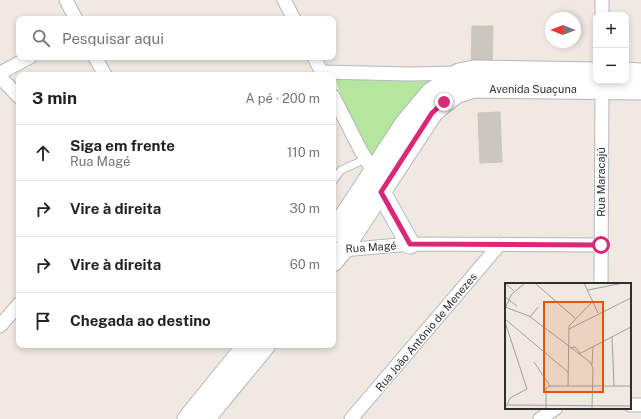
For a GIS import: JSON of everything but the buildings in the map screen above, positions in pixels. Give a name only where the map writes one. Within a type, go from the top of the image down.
[{"type":"main road","name":"Avenida Suaçuna","points":[[459,73],[474,70],[593,80]]},
{"type":"main road","points":[[629,72],[641,73]]},
{"type":"main road","points":[[336,226],[369,165],[430,93],[459,73]]},
{"type":"main road","name":"Avenida Suaçuna","points":[[381,192],[432,113],[456,94],[473,88],[593,81]]},
{"type":"main road","name":"Avenida Suaçuna","points":[[614,84],[641,90]]},
{"type":"main road","points":[[336,253],[381,192],[410,244]]},
{"type":"main road","points":[[187,419],[245,348]]},
{"type":"main road","points":[[206,419],[264,348]]},
{"type":"street","points":[[66,0],[74,16]]},
{"type":"street","points":[[284,0],[292,16]]},
{"type":"street","points":[[602,0],[602,12]]},
{"type":"street","points":[[0,73],[24,60]]},
{"type":"street","points":[[97,60],[103,72]]},
{"type":"street","points":[[315,60],[321,72]]},
{"type":"street","points":[[336,74],[459,73]]},
{"type":"street","points":[[0,77],[16,94]]},
{"type":"street","name":"Rua Maracajú","points":[[600,84],[601,283]]},
{"type":"street","points":[[336,102],[360,151],[369,165]]},
{"type":"street","name":"Rua Magé","points":[[336,253],[410,244],[601,245]]},
{"type":"street","name":"Rua João Antônio de Menezes","points":[[351,419],[500,244]]},
{"type":"street","points":[[0,326],[16,307]]},
{"type":"street","points":[[631,404],[641,405]]},
{"type":"street","points":[[540,419],[555,409]]},
{"type":"lane","points":[[336,177],[341,170],[369,165]]},
{"type":"green space","points":[[438,74],[373,160],[343,101],[336,77]]},
{"type":"route","points":[[444,102],[432,113],[381,192],[410,244],[601,245]]}]
